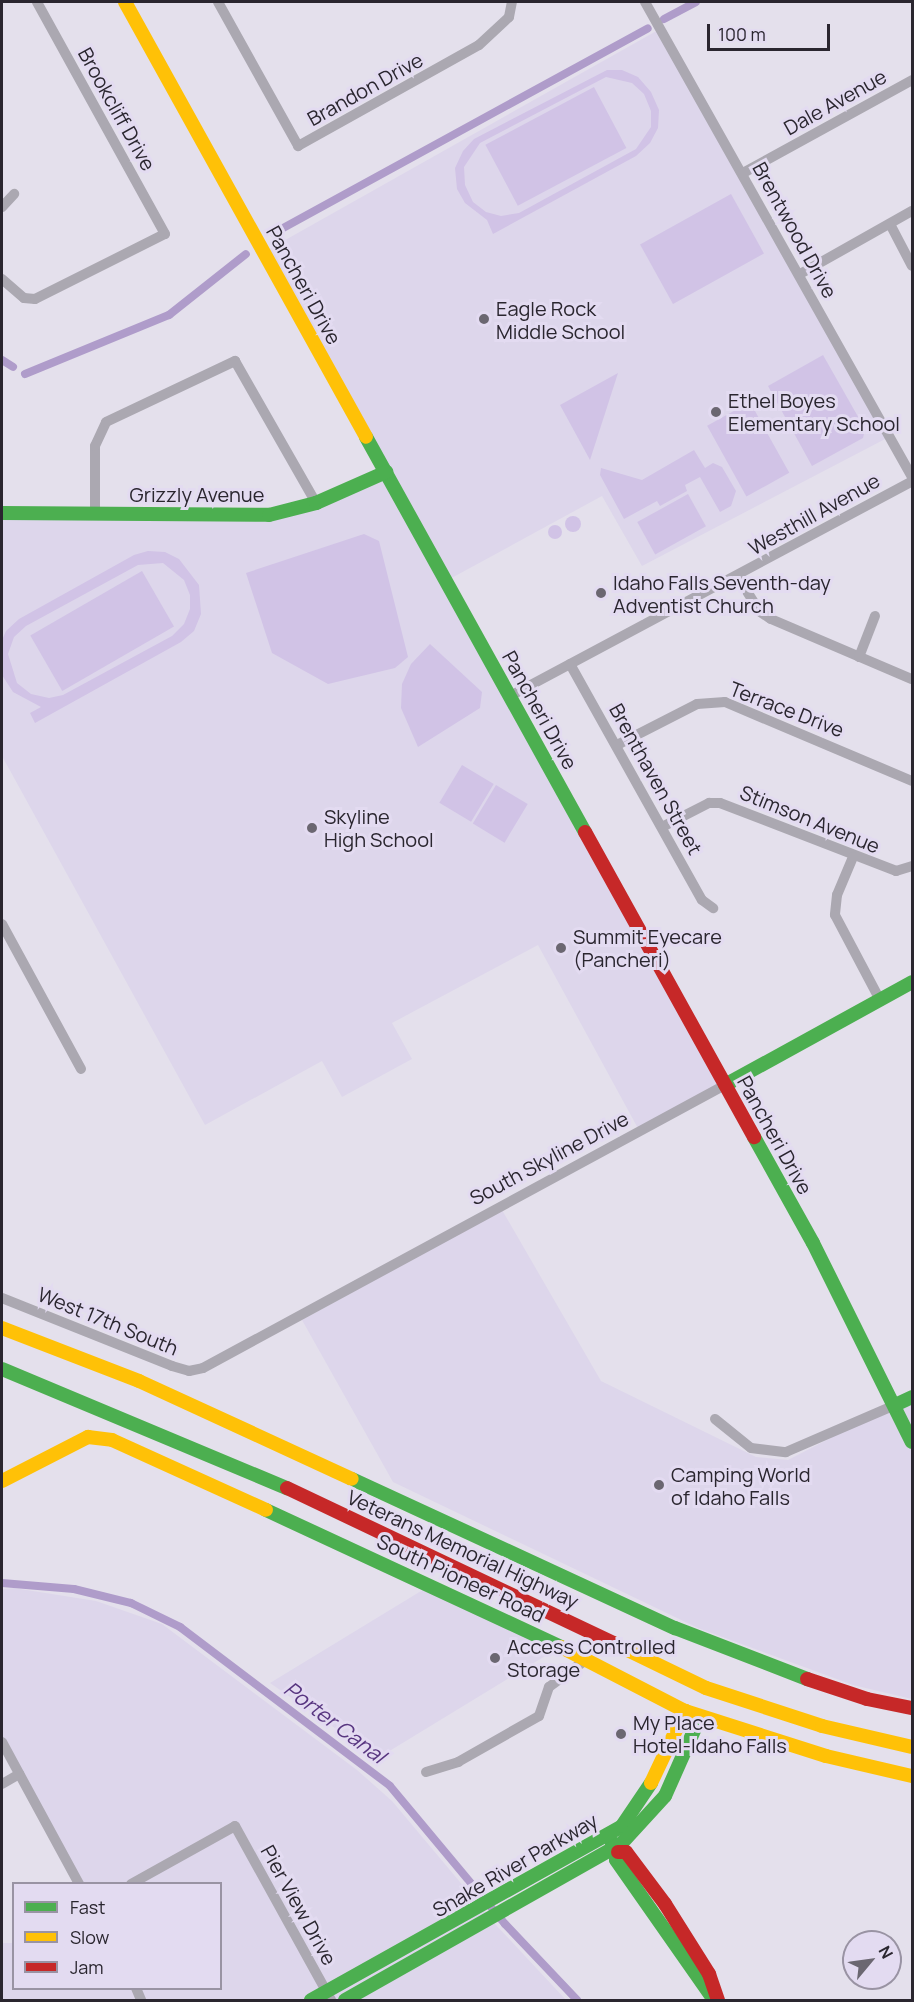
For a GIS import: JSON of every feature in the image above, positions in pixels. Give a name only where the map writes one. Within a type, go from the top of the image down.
[{"type":"main road","name":"Pancheri Drive","points":[[125,2],[813,1243],[912,1442]]},
{"type":"main road","name":"Grizzly Avenue","points":[[2,513],[249,516],[316,503],[386,472]]},
{"type":"main road","name":"South Skyline Drive","points":[[725,1085],[912,982]]},
{"type":"main road","name":"Veterans Memorial Highway","points":[[2,1328],[139,1381],[675,1628],[792,1675],[912,1708]]},
{"type":"main road","name":"Veterans Memorial Highway","points":[[2,1369],[311,1498],[706,1688],[822,1726],[912,1747]]},
{"type":"main road","points":[[895,1405],[912,1397]]},
{"type":"main road","name":"South Pioneer Road","points":[[2,1481],[76,1441],[88,1437],[112,1440],[587,1659],[685,1711],[826,1756],[912,1776]]},
{"type":"main road","name":"Snake River Parkway","points":[[311,2001],[329,1997],[495,1899],[613,1845],[622,1826],[644,1799],[685,1711]]},
{"type":"main road","name":"Snake River Parkway","points":[[345,2001],[574,1873],[642,1824],[665,1796],[700,1717]]},
{"type":"main road","points":[[613,1845],[616,1860],[698,1983],[716,2001]]},
{"type":"main road","points":[[613,1845],[626,1852],[665,1904],[709,1974],[716,2001]]},
{"type":"main road","points":[[574,1873],[605,1864],[615,1868],[634,1885]]},
{"type":"street","name":"Brookcliff Drive","points":[[2,279],[24,297],[35,299],[165,234],[37,2]]},
{"type":"street","name":"Brandon Drive","points":[[220,2],[298,146],[479,45],[503,24],[512,2]]},
{"type":"street","name":"Brentwood Drive","points":[[645,2],[800,274],[912,477]]},
{"type":"street","name":"Dale Avenue","points":[[743,173],[912,80]]},
{"type":"street","points":[[2,207],[14,194]]},
{"type":"street","points":[[800,274],[912,211]]},
{"type":"street","points":[[890,224],[912,266]]},
{"type":"street","points":[[95,514],[96,446],[106,422],[235,361],[316,503]]},
{"type":"street","name":"Westhill Avenue","points":[[510,696],[738,577],[912,481]]},
{"type":"street","points":[[738,577],[759,611],[912,679]]},
{"type":"street","points":[[859,657],[875,616]]},
{"type":"street","name":"Brenthaven Street","points":[[570,664],[702,900],[713,908]]},
{"type":"street","name":"Terrace Drive","points":[[617,745],[697,704],[725,702],[912,781]]},
{"type":"street","name":"Stimson Avenue","points":[[662,827],[709,803],[720,803],[853,857],[896,871],[912,866]]},
{"type":"street","points":[[853,857],[837,895],[835,915],[880,1000]]},
{"type":"street","points":[[2,924],[81,1069]]},
{"type":"street","name":"South Skyline Drive","points":[[203,1368],[725,1085]]},
{"type":"street","name":"West 17th South","points":[[2,1298],[172,1366],[189,1371],[203,1368]]},
{"type":"street","points":[[715,1419],[751,1448],[786,1452],[895,1405]]},
{"type":"street","points":[[426,1772],[458,1762],[539,1716],[549,1687],[587,1659]]},
{"type":"street","points":[[2,1742],[78,1882]]},
{"type":"street","points":[[2,1784],[20,1774]]},
{"type":"street","name":"Pier View Drive","points":[[136,1882],[235,1826],[329,1997]]},
{"type":"shaded area","points":[[660,29],[889,437],[642,566],[602,496],[446,581],[725,1085],[640,1132],[538,945],[392,1023],[412,1059],[342,1097],[322,1061],[205,1125],[2,756],[2,513],[269,515],[386,472],[264,252]]},
{"type":"shaded area","points":[[607,70],[622,70],[638,77],[651,92],[659,110],[658,128],[650,143],[636,156],[493,234],[487,220],[465,203],[457,189],[455,168],[463,151],[474,139]],"holes":[[[606,77],[632,83],[644,94],[651,111],[651,127],[636,149],[519,213],[501,216],[486,212],[473,202],[465,185],[464,167],[480,143]]]},
{"type":"shaded area","points":[[594,87],[626,148],[518,206],[485,145]]},
{"type":"shaded area","points":[[731,194],[764,253],[673,304],[640,244]]},
{"type":"shaded area","points":[[823,355],[865,429],[863,438],[812,466],[768,386]]},
{"type":"shaded area","points":[[618,373],[590,460],[560,405]]},
{"type":"shaded area","points":[[750,402],[789,473],[746,497],[707,426]]},
{"type":"shaded area","points":[[694,450],[705,468],[713,463],[722,467],[736,491],[731,506],[720,512],[700,477],[685,485],[687,491],[660,506],[657,501],[624,519],[600,475],[601,468],[642,480]]},
{"type":"shaded area","points":[[688,494],[706,526],[655,554],[637,522]]},
{"type":"shaded area","points":[[573,516],[581,524],[573,532],[565,524]]},
{"type":"shaded area","points":[[552,525],[558,525],[562,532],[558,539],[552,539],[548,535],[548,529]]},
{"type":"shaded area","points":[[364,534],[379,541],[408,657],[395,668],[328,684],[272,653],[246,573]]},
{"type":"shaded area","points":[[148,551],[165,552],[179,559],[199,585],[201,614],[194,631],[181,642],[35,723],[30,713],[41,707],[13,692],[2,675],[2,640],[6,631],[19,619],[134,555]],"holes":[[[163,563],[184,580],[190,595],[190,609],[184,624],[172,636],[63,695],[49,698],[31,694],[17,683],[8,654],[14,637],[26,626],[138,565]]]},
{"type":"shaded area","points":[[142,571],[174,626],[62,691],[30,636]]},
{"type":"shaded area","points":[[430,644],[482,692],[480,708],[418,747],[401,708],[402,684],[411,664]]},
{"type":"shaded area","points":[[462,765],[494,784],[471,822],[439,803]]},
{"type":"shaded area","points":[[496,785],[528,804],[505,843],[473,824]]},
{"type":"shaded area","points":[[502,1210],[601,1381],[756,1457],[788,1460],[912,1396],[912,1699],[853,1685],[698,1628],[393,1482],[302,1320]]},
{"type":"shaded area","points":[[14,1588],[96,1601],[162,1624],[357,1770],[392,1801],[496,1925],[566,2000],[2,2000],[2,1943],[12,1943],[12,1990],[222,1990],[222,1882],[79,1882],[2,1742],[2,1589]]},
{"type":"shaded area","points":[[426,1588],[555,1650],[378,1758],[270,1683]]},
{"type":"waterway","points":[[664,19],[696,2]]},
{"type":"waterway","points":[[274,233],[648,28]]},
{"type":"waterway","points":[[25,374],[169,315],[246,254]]},
{"type":"waterway","points":[[2,360],[13,367]]},
{"type":"waterway","name":"Porter Canal","points":[[2,1583],[74,1589],[131,1603],[180,1627],[390,1786],[505,1924],[577,2000]]},
{"type":"traffic: fast","points":[[366,437],[585,832]]},
{"type":"traffic: fast","points":[[2,513],[269,515],[316,503],[386,472]]},
{"type":"traffic: fast","points":[[725,1085],[912,982]]},
{"type":"traffic: fast","points":[[754,1137],[813,1243],[912,1442]]},
{"type":"traffic: fast","points":[[2,1369],[287,1488]]},
{"type":"traffic: fast","points":[[895,1405],[912,1397]]},
{"type":"traffic: fast","points":[[352,1479],[675,1628],[807,1679]]},
{"type":"traffic: fast","points":[[266,1510],[561,1647]]},
{"type":"traffic: fast","points":[[345,2000],[621,1844],[665,1796],[700,1717]]},
{"type":"traffic: fast","points":[[311,2000],[622,1826],[651,1783]]},
{"type":"traffic: fast","points":[[611,1841],[618,1852],[616,1860],[714,2000]]},
{"type":"traffic: slow","points":[[125,2],[366,437]]},
{"type":"traffic: slow","points":[[2,1328],[139,1381],[352,1479]]},
{"type":"traffic: slow","points":[[2,1481],[88,1437],[112,1440],[266,1510]]},
{"type":"traffic: slow","points":[[613,1643],[706,1688],[822,1726],[912,1747]]},
{"type":"traffic: slow","points":[[561,1647],[685,1711],[826,1756],[912,1776]]},
{"type":"traffic: slow","points":[[651,1783],[685,1711]]},
{"type":"traffic: jam","points":[[585,832],[754,1137]]},
{"type":"traffic: jam","points":[[287,1488],[613,1643]]},
{"type":"traffic: jam","points":[[807,1679],[867,1699],[912,1708]]},
{"type":"traffic: jam","points":[[618,1852],[626,1852],[665,1904],[709,1974],[718,2000]]},
{"type":"place","name":"Eagle Rock Middle School","points":[[484,319]]},
{"type":"place","name":"Ethel Boyes Elementary School","points":[[716,412]]},
{"type":"place","name":"Idaho Falls Seventh-day Adventist Church","points":[[601,593]]},
{"type":"place","name":"Skyline High School","points":[[312,828]]},
{"type":"place","name":"Summit Eyecare (Pancheri)","points":[[561,948]]},
{"type":"place","name":"Camping World of Idaho Falls","points":[[659,1485]]},
{"type":"place","name":"Access Controlled Storage","points":[[495,1658]]},
{"type":"place","name":"My Place Hotel-Idaho Falls","points":[[621,1734]]}]
